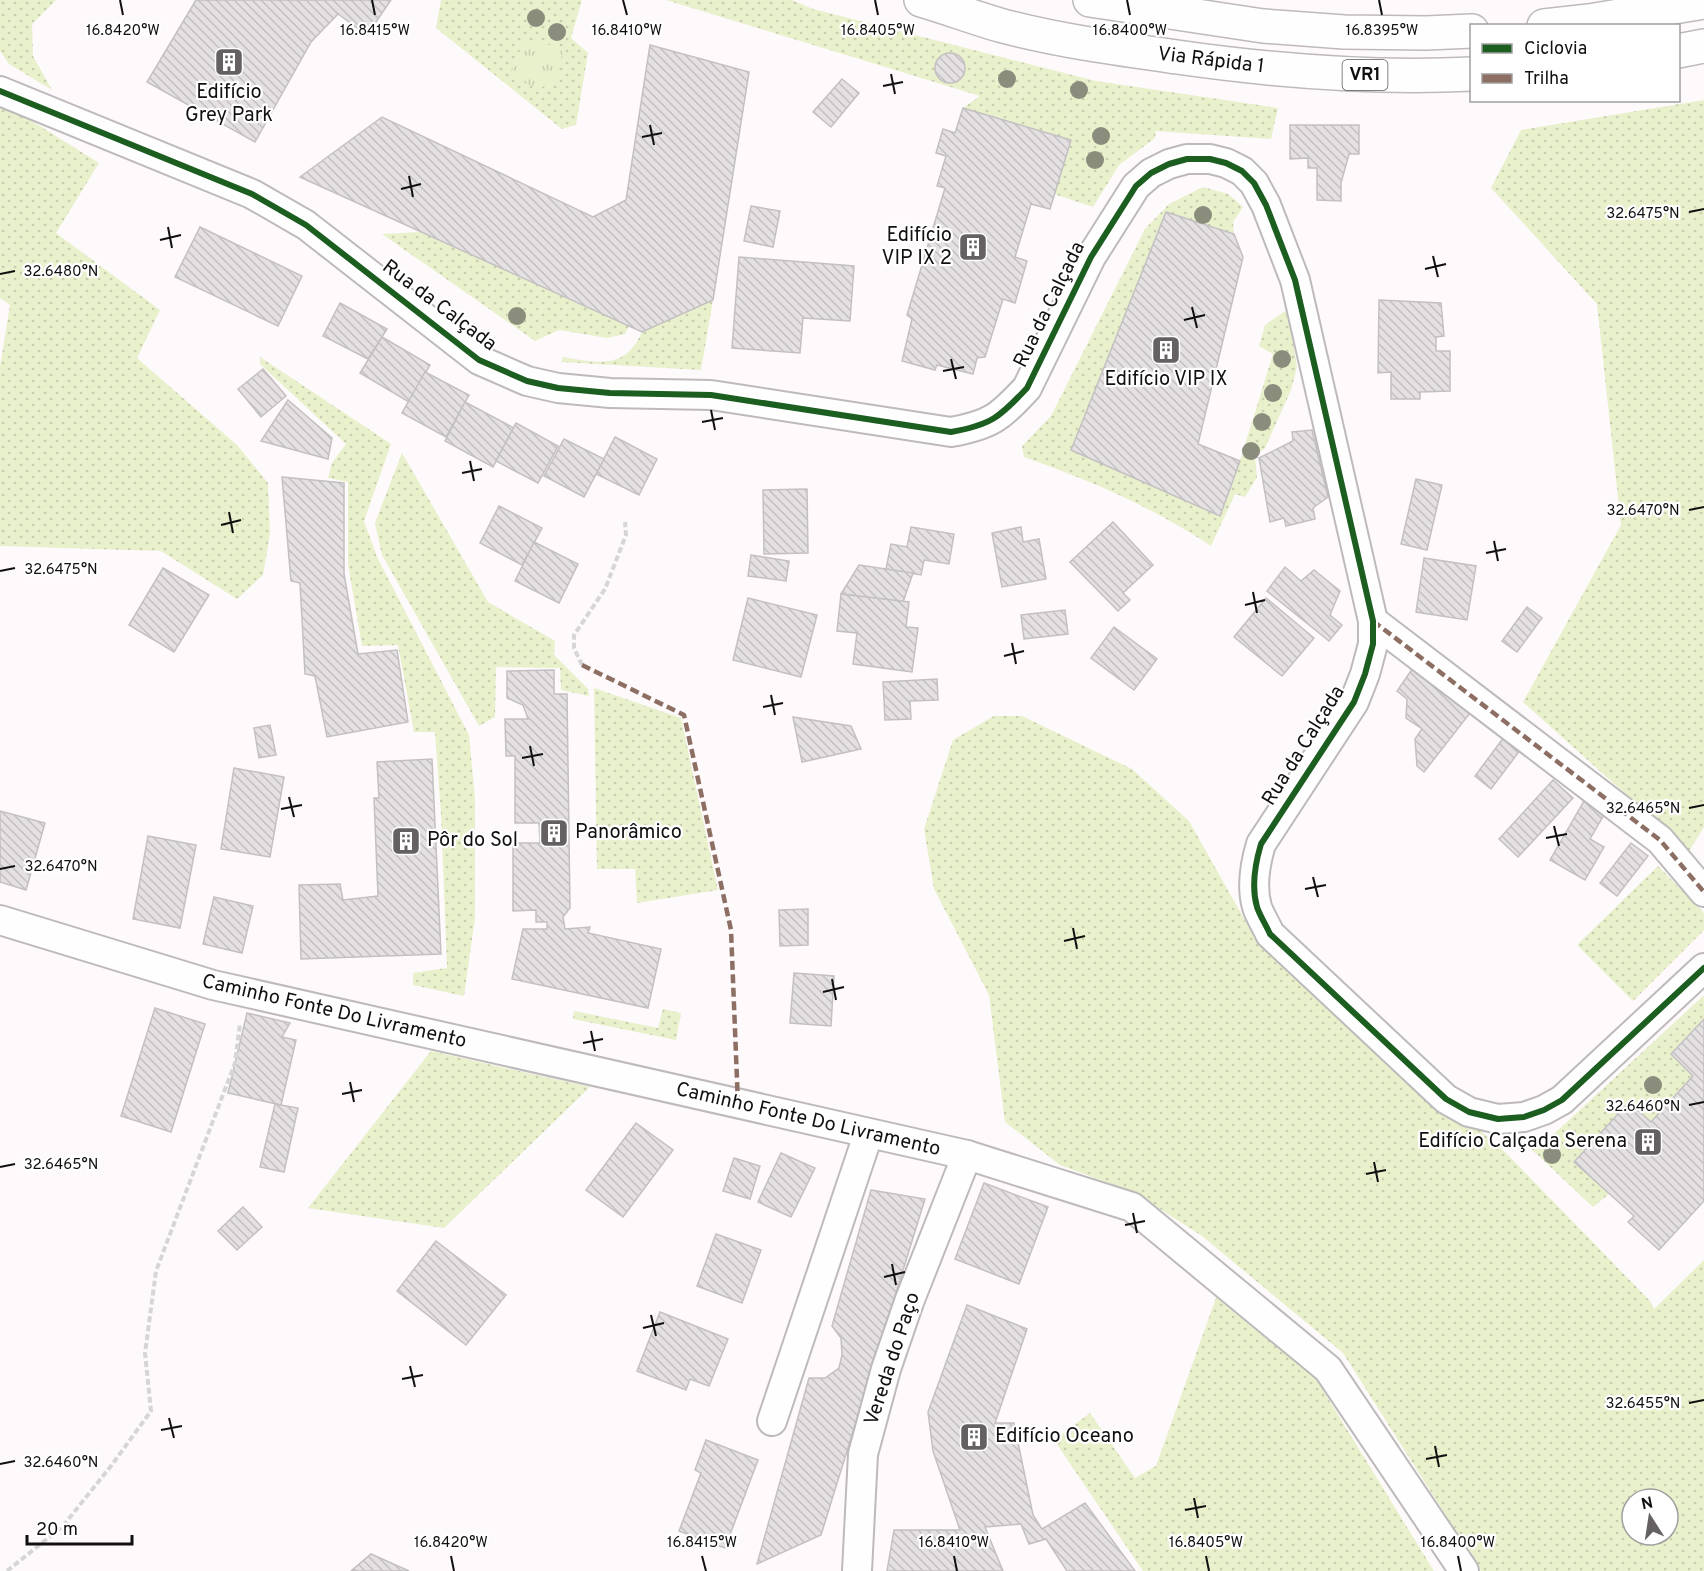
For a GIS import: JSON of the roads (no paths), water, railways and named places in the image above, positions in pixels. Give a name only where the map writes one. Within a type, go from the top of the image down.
[{"type":"highway","name":"Via Rápida 1","points":[[921,0],[1003,26],[1099,46],[1258,68],[1328,74],[1470,74]]},
{"type":"highway","name":"VR1","points":[[1090,0],[1263,26],[1344,32],[1470,31]]},
{"type":"highway","points":[[1562,24],[1704,2]]},
{"type":"highway","points":[[1680,51],[1704,46]]},
{"type":"street","name":"Rua da Calçada","points":[[0,91],[252,194],[306,225],[479,360],[527,381],[558,388],[610,393],[711,395],[951,432],[986,424],[1012,404],[1027,388],[1090,257],[1136,186],[1151,173],[1169,164],[1187,159],[1210,159],[1226,163],[1242,171],[1254,183],[1266,205],[1295,279],[1373,621],[1373,644],[1354,702],[1261,844],[1255,866],[1257,907],[1270,934],[1446,1099],[1469,1112],[1498,1119],[1524,1117],[1562,1100],[1704,968]]},
{"type":"street","points":[[1373,621],[1660,840],[1704,892]]},
{"type":"street","name":"Caminho Fonte Do Livramento","points":[[0,921],[245,993],[868,1135],[967,1155],[1132,1207],[1328,1368],[1464,1571]]},
{"type":"street","points":[[772,1420],[868,1135]]},
{"type":"street","name":"Vereda do Paço","points":[[857,1571],[863,1454],[886,1369],[967,1155]]},
{"type":"place","name":"Edifício Grey Park","points":[[229,62]]},
{"type":"place","name":"Edifício VIP IX 2","points":[[973,247]]},
{"type":"place","name":"Edifício VIP IX","points":[[1166,350]]},
{"type":"place","name":"Panorâmico","points":[[554,833]]},
{"type":"place","name":"Pôr do Sol","points":[[406,841]]},
{"type":"place","name":"Edifício Calçada Serena","points":[[1648,1142]]},
{"type":"place","name":"Edifício Oceano","points":[[974,1437]]}]
